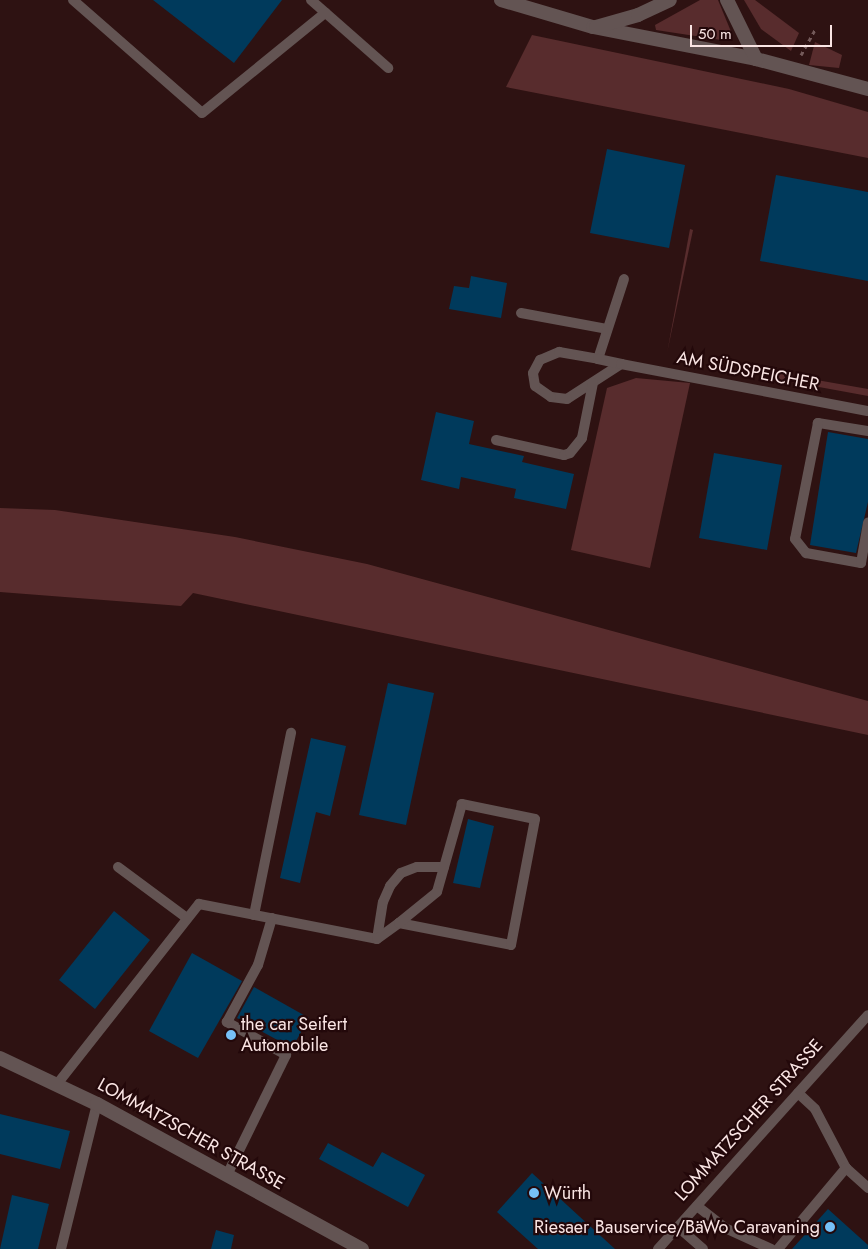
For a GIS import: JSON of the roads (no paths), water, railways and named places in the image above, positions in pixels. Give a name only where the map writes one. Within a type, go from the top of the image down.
[{"type":"street","points":[[501,0],[593,27],[756,59],[868,89]]},
{"type":"street","points":[[593,27],[638,15],[670,0]]},
{"type":"street","points":[[727,0],[756,59]]},
{"type":"street","name":"LOMMATZSCHER STRASSE","points":[[0,1058],[97,1104],[362,1249]]},
{"type":"lane","points":[[73,0],[202,113],[325,13]]},
{"type":"lane","points":[[311,0],[388,68]]},
{"type":"lane","points":[[598,359],[624,279]]},
{"type":"lane","points":[[521,313],[607,329]]},
{"type":"lane","name":"AM SÜDSPEICHER","points":[[622,364],[567,398],[551,397],[535,386],[533,373],[540,360],[559,352],[598,359],[868,411]]},
{"type":"lane","points":[[496,440],[564,455],[570,452],[582,438],[593,383]]},
{"type":"lane","points":[[868,431],[818,423],[795,539],[806,553],[861,563],[868,523]]},
{"type":"lane","points":[[254,915],[292,733]]},
{"type":"lane","points":[[58,1084],[199,904],[377,939],[437,892],[462,804],[535,819],[511,945],[398,923]]},
{"type":"lane","points":[[377,939],[383,902],[390,886],[401,873],[416,867],[444,867]]},
{"type":"lane","points":[[118,868],[187,918]]},
{"type":"lane","points":[[227,1174],[286,1056],[227,1022],[258,965],[272,918]]},
{"type":"lane","name":"LOMMATZSCHER STRASSE","points":[[658,1249],[868,1015]]},
{"type":"lane","points":[[798,1093],[815,1109],[846,1168],[868,1188]]},
{"type":"lane","points":[[61,1249],[97,1104]]},
{"type":"lane","points":[[778,1249],[846,1168]]},
{"type":"lane","points":[[697,1206],[725,1228],[771,1249]]},
{"type":"lane","points":[[678,1227],[703,1249]]},
{"type":"place","name":"the car Seifert Automobile","points":[[231,1035]]},
{"type":"place","name":"Würth","points":[[534,1193]]},
{"type":"place","name":"Riesaer Bauservice/BäWo Caravaning","points":[[830,1227]]}]
